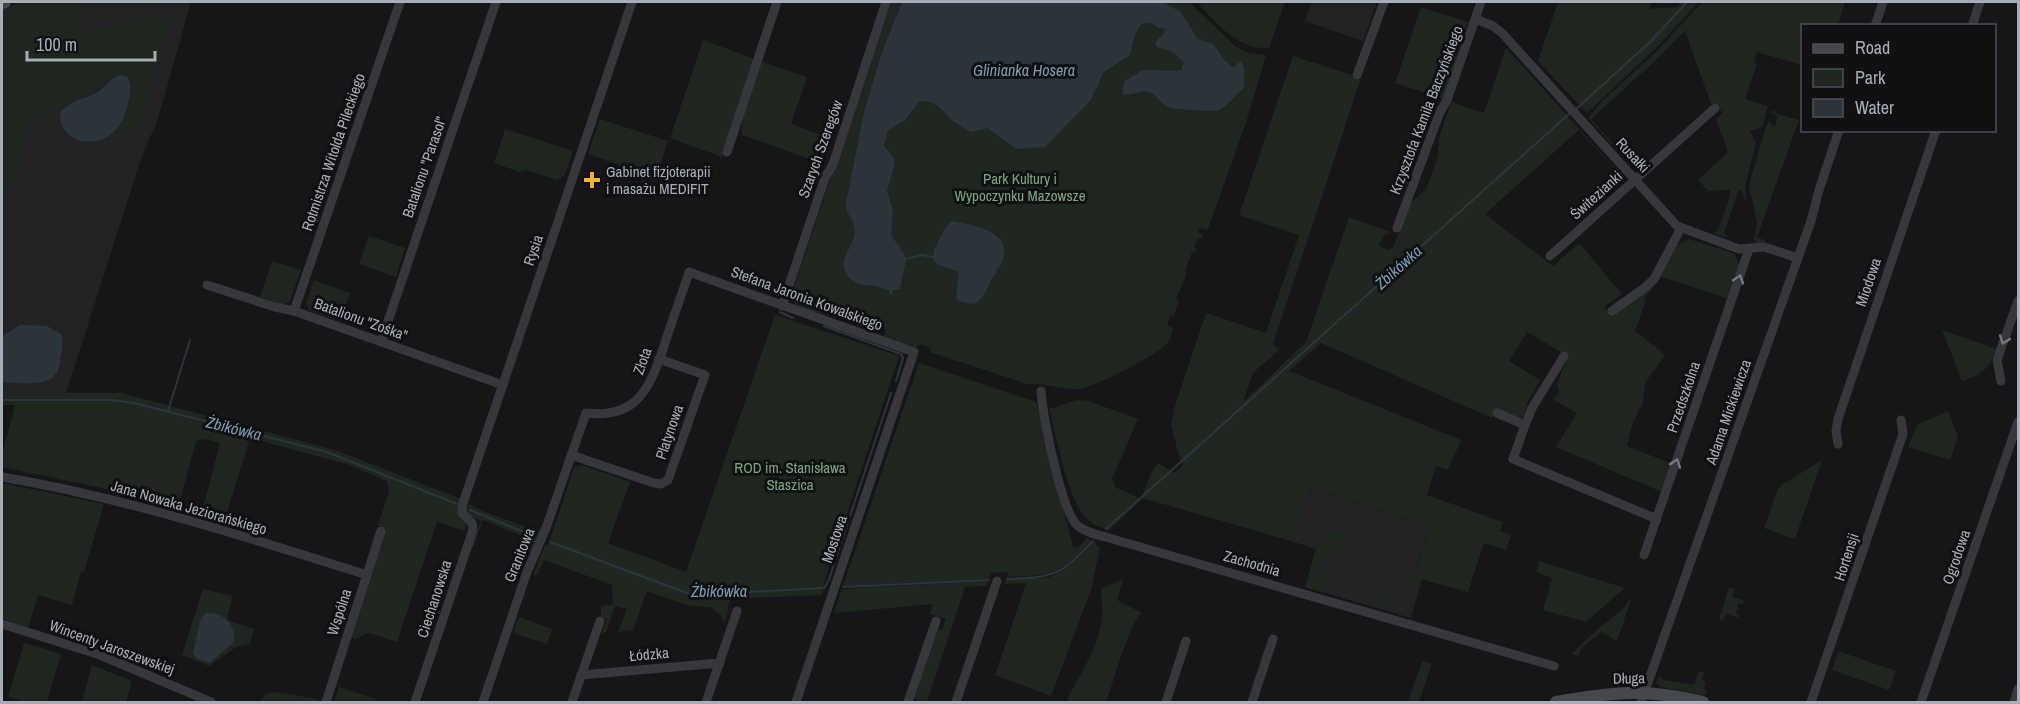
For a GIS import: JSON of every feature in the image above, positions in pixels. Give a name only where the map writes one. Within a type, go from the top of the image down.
[{"type":"street","name":"Rotmistrza Witolda Pileckiego","points":[[294,311],[400,2]]},
{"type":"street","name":"Batalionu \"Parasol\"","points":[[381,342],[496,2]]},
{"type":"street","name":"Rysia","points":[[462,508],[632,2]]},
{"type":"street","points":[[727,152],[777,2]]},
{"type":"street","name":"Szarych Szeregów","points":[[782,306],[825,178],[833,164],[886,2]]},
{"type":"street","points":[[1357,75],[1384,2]]},
{"type":"street","name":"Krzysztofa Kamila Baczyńskiego","points":[[1396,228],[1440,112],[1447,100],[1481,2]]},
{"type":"street","points":[[1876,24],[1883,2]]},
{"type":"street","points":[[1973,24],[1980,2]]},
{"type":"street","name":"Rusałki","points":[[1476,19],[1502,33],[1681,228],[1739,249],[1764,247],[1798,258]]},
{"type":"street","name":"Świtezianki","points":[[1550,256],[1715,108]]},
{"type":"street","name":"Adama Mickiewicza","points":[[1643,697],[1798,258],[1838,132]]},
{"type":"street","name":"Miodowa","points":[[1838,444],[1836,428],[1838,419],[1935,132]]},
{"type":"street","points":[[1612,311],[1654,279],[1681,228]]},
{"type":"street","name":"Przedszkolna","points":[[1644,555],[1749,249]]},
{"type":"street","name":"Stefana Jaronia Kowalskiego","points":[[689,272],[914,352]]},
{"type":"street","name":"Złota","points":[[584,419],[586,413],[612,414],[636,402],[649,386],[689,272]]},
{"type":"street","name":"Batalionu \"Zośka\"","points":[[207,285],[294,311],[503,385]]},
{"type":"street","points":[[2001,381],[1997,360],[2019,301]]},
{"type":"street","name":"Mostowa","points":[[796,702],[914,352]]},
{"type":"street","points":[[1564,356],[1532,408],[1513,459],[1657,519]]},
{"type":"street","name":"Platynowa","points":[[571,454],[654,483],[661,484],[668,480],[705,375],[659,359]]},
{"type":"street","name":"Zachodnia","points":[[1041,391],[1043,415],[1064,500],[1070,515],[1078,526],[1109,538],[1554,666]]},
{"type":"street","points":[[1497,413],[1524,428]]},
{"type":"street","name":"Granitowa","points":[[483,702],[527,572],[546,528],[584,419]]},
{"type":"street","name":"Hortensji","points":[[1811,702],[1901,439],[1903,431],[1901,420]]},
{"type":"street","name":"Ogrodowa","points":[[1921,702],[2019,422]]},
{"type":"street","name":"Jana Nowaka Jeziorańskiego","points":[[2,477],[157,512],[367,575]]},
{"type":"street","name":"Ciechanowska","points":[[415,702],[473,530],[472,523],[464,517],[462,508]]},
{"type":"street","name":"Wspólna","points":[[326,702],[381,531]]},
{"type":"street","points":[[956,702],[998,581]]},
{"type":"street","points":[[706,702],[737,611]]},
{"type":"street","points":[[572,702],[600,621]]},
{"type":"street","points":[[908,702],[936,621]]},
{"type":"street","name":"Wincenty Jaroszewskiej","points":[[2,624],[100,656],[211,702]]},
{"type":"street","points":[[1252,702],[1273,639]]},
{"type":"street","points":[[1166,702],[1186,641]]},
{"type":"street","name":"Łódzka","points":[[581,675],[720,663]]},
{"type":"street","points":[[2014,702],[2019,689]]},
{"type":"street","name":"Długa","points":[[1556,702],[1611,693],[1704,702]]},
{"type":"shaded area","points":[[82,2],[191,2],[155,129],[140,162],[66,393],[2,393],[2,192],[4,184],[2,43]]},
{"type":"shaded area","points":[[1312,2],[1377,2],[1363,41],[1305,21]]},
{"type":"shaded area","points":[[1308,488],[1430,526],[1414,576],[1422,579],[1411,618],[1305,587],[1316,549],[1291,541]]},
{"type":"green space","points":[[19,2],[97,2],[85,8],[79,18],[80,28],[91,32],[170,8],[171,22],[139,129],[120,131],[134,85],[133,80],[123,74],[116,75],[85,95],[31,118],[26,126],[27,143],[13,186],[4,184],[2,192],[2,10]]},
{"type":"green space","name":"Park Kultury i Wypoczynku Mazowsze","points":[[890,2],[1189,2],[1235,46],[1249,53],[1266,55],[1246,123],[1209,226],[1207,230],[1200,228],[1198,233],[1203,235],[1201,239],[1197,238],[1195,253],[1192,252],[1185,272],[1187,273],[1176,299],[1179,301],[1173,317],[1170,316],[1167,326],[1173,328],[1171,337],[1154,354],[1127,369],[1079,389],[1030,385],[930,352],[931,348],[918,344],[917,348],[884,337],[886,330],[825,309],[822,317],[803,310],[795,304],[791,295]]},
{"type":"green space","points":[[1198,2],[1285,2],[1269,48],[1259,48],[1231,36]]},
{"type":"green space","points":[[1558,2],[1651,2],[1649,9],[1677,7],[1682,2],[1699,2],[1655,49],[1587,113],[1538,61]]},
{"type":"green space","points":[[1702,2],[1845,2],[1838,24],[1801,24],[1801,65],[1757,52],[1754,62],[1757,64],[1745,99],[1768,106],[1763,125],[1750,131],[1756,143],[1745,186],[1746,203],[1741,189],[1724,232],[1727,238],[1713,233],[1718,230],[1730,190],[1708,191],[1698,180],[1728,152],[1716,119],[1723,113],[1714,103],[1711,104],[1685,31],[1591,119],[1632,165],[1641,166],[1632,167],[1590,120],[1589,117],[1602,101],[1657,51]]},
{"type":"green space","points":[[1421,7],[1468,22],[1444,99],[1395,83]]},
{"type":"green space","points":[[703,40],[755,59],[722,157],[670,138]]},
{"type":"green space","points":[[1506,48],[1621,175],[1623,180],[1620,185],[1621,176],[1579,130],[1485,214],[1553,266],[1579,243],[1622,294],[1604,307],[1613,314],[1639,297],[1677,243],[1689,239],[1735,254],[1740,264],[1729,299],[1662,277],[1644,299],[1646,300],[1635,331],[1665,355],[1645,383],[1643,402],[1632,425],[1627,446],[1672,464],[1662,492],[1556,447],[1577,413],[1554,400],[1559,392],[1557,384],[1568,356],[1527,332],[1509,361],[1540,380],[1521,418],[1496,410],[1492,418],[1321,343],[1289,371],[1461,440],[1448,470],[1436,466],[1427,495],[1503,522],[1500,531],[1511,535],[1506,550],[1484,543],[1468,592],[1417,578],[1415,584],[1406,580],[1407,575],[1414,577],[1430,526],[1309,488],[1291,541],[1146,499],[1142,499],[1109,530],[1087,519],[1071,491],[1049,409],[1077,400],[1089,401],[1138,419],[1112,479],[1115,487],[1141,499],[1153,469],[1159,463],[1174,473],[1182,466],[1171,426],[1175,406],[1206,313],[1266,333],[1299,235],[1239,215],[1293,56],[1361,78],[1273,344],[1279,350],[1253,373],[1243,402],[1306,342],[1349,217],[1391,232],[1383,236],[1379,246],[1389,250],[1393,248],[1410,203],[1426,189],[1438,156],[1439,138],[1451,102],[1484,113]]},
{"type":"green space","points":[[760,61],[807,77],[791,124],[830,138],[821,163],[742,135],[742,119]]},
{"type":"green space","points":[[1772,110],[1799,120],[1757,237],[1766,241],[1757,243],[1754,240],[1757,223],[1749,185],[1766,126],[1770,120],[1770,124],[1775,126],[1778,116],[1772,114]]},
{"type":"green space","points":[[600,119],[668,141],[656,177],[588,154]]},
{"type":"green space","points":[[505,129],[573,151],[564,176],[557,180],[527,170],[519,172],[494,163]]},
{"type":"green space","points":[[369,236],[405,248],[396,277],[359,264]]},
{"type":"green space","points":[[272,261],[301,270],[290,301],[283,305],[260,297]]},
{"type":"green space","points":[[314,280],[350,293],[340,321],[310,311],[306,303]]},
{"type":"green space","name":"ROD im. Stanisława Staszica","points":[[775,315],[899,356],[822,595],[730,599],[725,624],[720,614],[713,610],[714,608],[686,605],[647,591],[633,630],[618,632],[627,609],[615,606],[606,632],[602,633],[607,619],[601,617],[601,606],[613,605],[612,585],[544,560],[538,575],[533,575],[545,545],[548,546],[574,468],[581,465],[630,482],[608,543],[686,572]]},
{"type":"green space","points":[[1942,330],[1996,349],[1991,362],[1980,373],[1962,381]]},
{"type":"green space","name":"ROD im. Stanisława Staszica","points":[[919,363],[1036,402],[1073,547],[1078,547],[1087,538],[1092,541],[1063,567],[1046,574],[1036,575],[1007,577],[1008,572],[990,573],[989,579],[843,586]]},
{"type":"green space","points":[[2,393],[122,393],[338,451],[461,499],[458,513],[467,524],[464,531],[437,522],[397,642],[369,633],[355,639],[351,637],[385,528],[378,525],[389,491],[387,481],[350,465],[250,438],[224,522],[201,515],[220,443],[204,439],[196,441],[178,509],[116,491],[2,467],[2,455],[15,405],[2,405]]},
{"type":"green space","points":[[1948,411],[1958,437],[1950,460],[1908,447],[1917,425]]},
{"type":"green space","points":[[1822,460],[1795,539],[1764,528],[1778,489]]},
{"type":"green space","points":[[2,483],[104,504],[72,605],[38,595],[28,628],[2,618]]},
{"type":"green space","points":[[469,504],[529,528],[541,529],[530,553],[527,552],[524,557],[530,539],[483,520],[473,548],[481,521],[467,514]]},
{"type":"green space","points":[[1322,528],[1346,535],[1340,555],[1329,551],[1323,570],[1317,568],[1315,575],[1323,578],[1324,575],[1328,575],[1323,592],[1305,587]]},
{"type":"green space","points":[[1094,542],[1100,548],[1091,590],[1051,696],[995,675],[1026,583],[1005,584],[1006,580],[1050,577],[1073,563]]},
{"type":"green space","points":[[1539,561],[1625,588],[1586,622],[1543,610],[1552,578],[1536,572]]},
{"type":"green space","points":[[1123,579],[1117,600],[1142,613],[1127,641],[1106,702],[1066,702],[1097,641],[1102,618],[1101,589]]},
{"type":"green space","points":[[988,581],[986,586],[965,587],[927,702],[915,702],[916,698],[913,697],[938,629],[942,630],[946,619],[930,614],[933,604],[834,613],[842,589]]},
{"type":"green space","points":[[1384,581],[1400,587],[1394,609],[1377,604]]},
{"type":"green space","points":[[1729,587],[1735,589],[1732,596],[1744,601],[1743,604],[1739,603],[1736,613],[1739,615],[1738,618],[1727,613],[1723,621],[1719,619]]},
{"type":"green space","points":[[203,589],[233,596],[227,618],[229,621],[254,629],[250,644],[236,647],[209,666],[182,655]]},
{"type":"green space","points":[[1631,600],[1617,641],[1602,632],[1583,646],[1578,656],[1572,654],[1624,608]]},
{"type":"green space","points":[[519,617],[552,629],[547,644],[513,633]]},
{"type":"green space","points":[[24,643],[61,654],[47,702],[25,702],[8,697]]},
{"type":"green space","points":[[1838,651],[1896,671],[1889,690],[1832,670]]},
{"type":"green space","points":[[1422,661],[1432,663],[1419,702],[1408,702]]},
{"type":"green space","points":[[92,665],[132,681],[126,702],[82,702]]},
{"type":"green space","points":[[1699,671],[1704,673],[1702,680],[1706,682],[1705,696],[1661,687],[1656,683],[1659,675],[1663,680],[1694,685]]},
{"type":"green space","points":[[339,687],[378,700],[377,702],[334,702]]},
{"type":"green space","points":[[276,692],[318,699],[321,702],[259,702],[266,694]]},
{"type":"water","name":"Glinianka Hosera","points":[[902,2],[1162,2],[1181,12],[1197,38],[1214,45],[1224,60],[1233,67],[1242,63],[1244,88],[1225,106],[1216,111],[1168,107],[1150,92],[1122,94],[1124,82],[1142,70],[1177,71],[1181,70],[1184,62],[1172,52],[1157,47],[1155,43],[1165,29],[1146,23],[1138,28],[1130,55],[1104,72],[1090,101],[1045,147],[1017,149],[987,128],[971,132],[953,121],[934,104],[919,102],[905,120],[888,130],[884,146],[895,163],[887,191],[893,211],[891,235],[906,260],[900,289],[890,290],[862,284],[849,278],[844,269],[845,258],[855,230],[846,203],[864,112],[882,52]]},
{"type":"water","points":[[120,75],[129,80],[128,104],[121,122],[111,134],[99,140],[87,142],[75,139],[66,132],[61,123],[61,111],[96,93]]},
{"type":"water","points":[[952,221],[987,230],[1001,240],[1004,247],[1001,265],[975,304],[961,302],[956,298],[959,272],[937,264],[933,259],[940,238]]},
{"type":"water","points":[[20,325],[47,326],[61,334],[63,344],[58,371],[46,381],[38,383],[2,382],[2,336]]},
{"type":"water","points":[[207,613],[219,615],[228,621],[234,637],[233,643],[209,663],[196,658],[193,653],[201,618]]},
{"type":"waterway","name":"Żbikówka","points":[[1575,110],[1651,41],[1687,2]]},
{"type":"waterway","name":"Żbikówka","points":[[1106,529],[1570,113]]},
{"type":"waterway","points":[[905,259],[922,255],[932,257]]},
{"type":"waterway","points":[[780,312],[793,318]]},
{"type":"waterway","points":[[824,326],[901,354],[903,358],[896,381]]},
{"type":"waterway","points":[[168,411],[190,340]]},
{"type":"waterway","points":[[837,555],[891,393]]},
{"type":"waterway","name":"Żbikówka","points":[[2,400],[111,400],[134,403],[327,452],[457,504]]},
{"type":"waterway","name":"Żbikówka","points":[[470,510],[533,536]]},
{"type":"waterway","name":"Żbikówka","points":[[1007,579],[1036,577],[1055,572],[1064,568],[1093,541]]},
{"type":"waterway","name":"Żbikówka","points":[[550,542],[692,595],[824,588]]},
{"type":"waterway","points":[[824,588],[834,564]]},
{"type":"waterway","name":"Żbikówka","points":[[843,587],[989,580]]},
{"type":"place","name":"Gabinet fizjoterapii i masażu MEDIFIT","points":[[592,180]]}]
